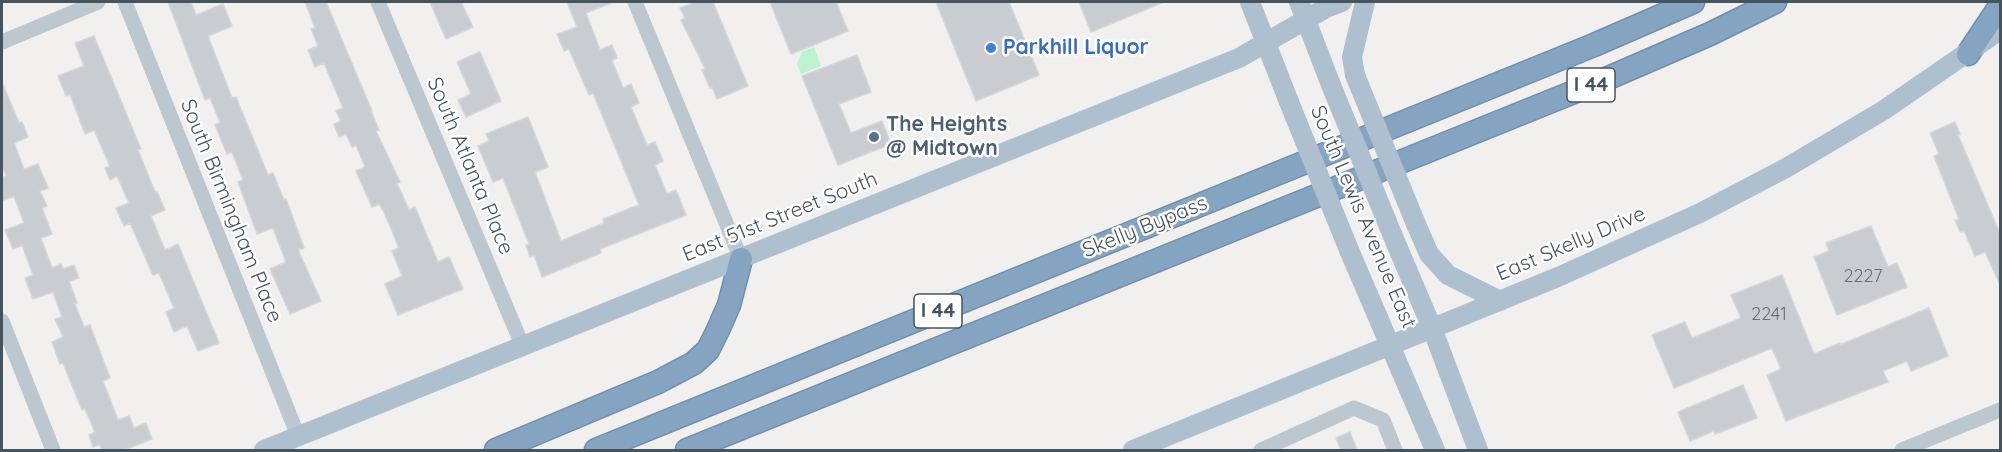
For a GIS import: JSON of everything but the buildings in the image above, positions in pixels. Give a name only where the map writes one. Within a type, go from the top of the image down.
[{"type":"highway","name":"Skelly Bypass","points":[[596,450],[1594,45],[1693,2]]},
{"type":"highway","name":"Skelly Bypass","points":[[687,450],[1606,79],[1710,34],[1775,2]]},
{"type":"highway","points":[[1968,54],[2001,6]]},
{"type":"highway","points":[[496,450],[658,382],[694,363],[708,350],[718,330],[729,305],[741,259]]},
{"type":"main road","name":"South Lewis Avenue East","points":[[1250,2],[1349,250],[1435,450]]},
{"type":"main road","name":"East 51st Street South","points":[[264,450],[1222,65],[1267,44],[1302,11],[1342,2]]},
{"type":"main road","points":[[1365,2],[1352,57],[1355,75],[1429,254],[1448,275],[1500,301]]},
{"type":"main road","name":"South Lewis Avenue East","points":[[1302,11],[1432,328],[1478,450]]},
{"type":"main road","name":"East Skelly Drive","points":[[1133,450],[1163,445],[1640,241],[1747,189],[1884,110],[2001,30]]},
{"type":"street","points":[[2,42],[98,2]]},
{"type":"street","name":"South Birmingham Place","points":[[126,2],[298,436]]},
{"type":"street","name":"South Atlanta Place","points":[[378,2],[523,347]]},
{"type":"street","points":[[635,2],[741,259]]},
{"type":"street","points":[[2,321],[53,450]]},
{"type":"street","points":[[1261,450],[1354,408],[1383,420],[1395,450]]},
{"type":"street","points":[[1902,450],[2001,410]]},
{"type":"green space","points":[[814,47],[821,66],[801,74],[797,64],[802,52]]},
{"type":"place","name":"Parkhill Liquor","points":[[991,48]]},
{"type":"place","name":"The Heights @ Midtown","points":[[874,137]]}]
